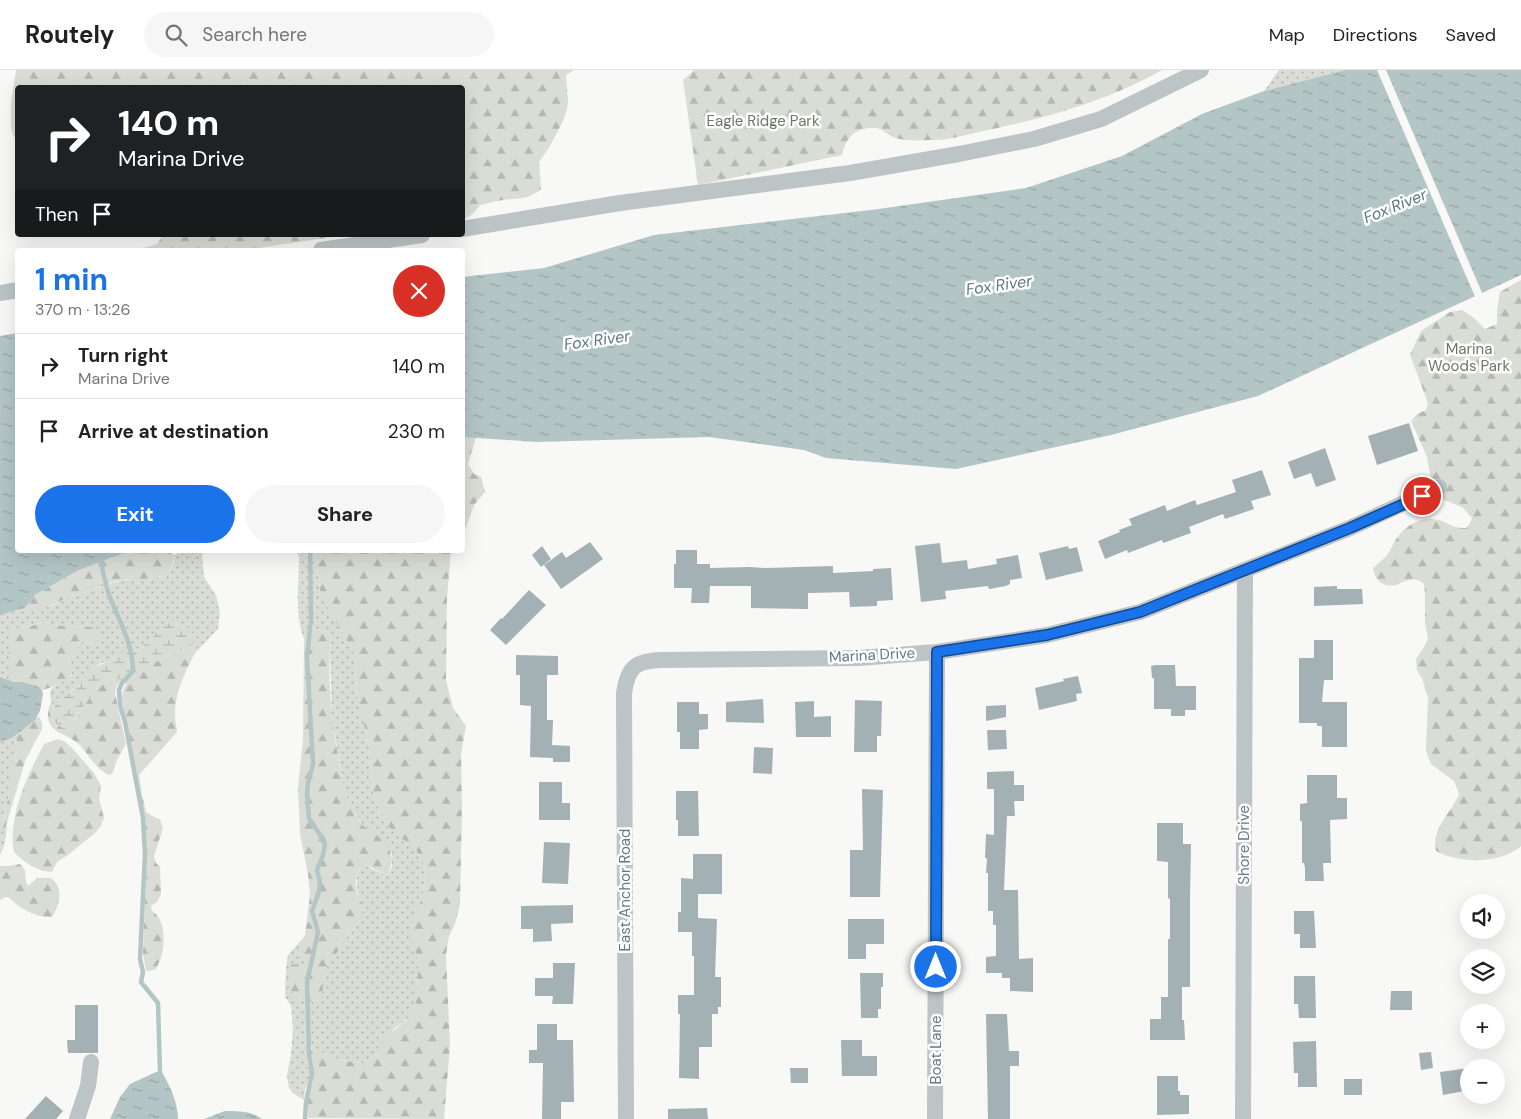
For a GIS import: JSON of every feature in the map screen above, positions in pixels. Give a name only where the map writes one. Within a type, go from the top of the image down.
[{"type":"street","points":[[465,229],[620,204],[850,172],[1034,139],[1101,119],[1201,70]]},
{"type":"street","points":[[334,248],[409,237]]},
{"type":"street","points":[[0,293],[15,290]]},
{"type":"street","name":"Marina Drive","points":[[637,664],[660,660],[858,658],[937,652],[1047,635],[1140,612],[1350,528],[1440,487]]},
{"type":"street","name":"Shore Drive","points":[[1243,1119],[1245,571]]},
{"type":"street","name":"Boat Lane","points":[[935,1119],[937,652]]},
{"type":"street","name":"East Anchor Road","points":[[626,1119],[624,693],[628,674],[637,664]]},
{"type":"street","points":[[76,1119],[88,1086],[91,1062]]},
{"type":"green space","points":[[16,70],[574,70],[566,75],[568,101],[563,121],[539,162],[541,189],[527,197],[500,200],[480,205],[470,216],[465,218],[465,85],[15,85],[15,138],[11,129],[11,102]]},
{"type":"green space","name":"Eagle Ridge Park","points":[[694,70],[1162,70],[1096,100],[1026,121],[940,140],[903,140],[877,128],[863,129],[850,137],[842,155],[698,185],[683,80]]},
{"type":"green space","points":[[1279,70],[1345,70],[1264,91]]},
{"type":"green space","points":[[162,237],[332,237],[258,248],[143,248],[157,244]]},
{"type":"green space","name":"Marina Woods Park","points":[[1521,280],[1521,846],[1503,856],[1491,859],[1468,860],[1436,851],[1436,835],[1459,794],[1454,781],[1431,764],[1426,751],[1428,698],[1422,678],[1417,671],[1416,659],[1428,639],[1425,622],[1424,584],[1419,580],[1412,579],[1391,586],[1383,584],[1375,576],[1373,568],[1387,555],[1400,534],[1418,521],[1433,519],[1461,528],[1466,528],[1470,523],[1472,518],[1462,507],[1442,499],[1430,474],[1427,457],[1411,421],[1417,414],[1426,410],[1428,403],[1410,355],[1421,331],[1450,312],[1462,310],[1485,329],[1497,324],[1500,292]]},
{"type":"green space","points":[[465,437],[476,437],[468,464],[474,474],[481,477],[485,492],[474,505],[465,530]]},
{"type":"green space","points":[[123,553],[170,553],[174,555],[169,570],[156,578],[122,580],[69,597],[42,609],[27,611],[25,608],[35,595],[77,571]]},
{"type":"green space","points":[[178,553],[202,553],[204,577],[216,595],[220,613],[218,629],[195,653],[190,647],[194,640],[163,627],[137,651],[117,655],[110,661],[101,663],[90,670],[86,679],[53,708],[50,695],[51,689],[71,676],[73,670],[70,661],[74,658],[79,644],[83,642],[92,644],[95,627],[61,626],[43,622],[22,628],[13,677],[14,682],[0,677],[0,616],[25,608],[27,611],[51,606],[67,598],[123,580],[160,577],[170,570],[174,563],[174,555]]},
{"type":"green space","points":[[298,553],[307,553],[310,598],[308,636],[304,639],[298,608]]},
{"type":"green space","points":[[311,553],[315,553],[321,596],[354,653],[357,694],[369,747],[373,792],[382,818],[415,848],[424,866],[425,885],[421,901],[415,911],[412,944],[418,959],[417,997],[414,1008],[411,1016],[395,1028],[375,1055],[363,1063],[331,1059],[323,1053],[312,1049],[309,1001],[317,1002],[322,993],[324,972],[329,962],[360,922],[357,877],[360,868],[364,864],[387,875],[392,867],[392,853],[375,834],[363,825],[350,807],[343,785],[332,716],[331,636],[327,632],[313,628]]},
{"type":"green space","points":[[315,553],[451,553],[447,598],[446,680],[453,708],[466,726],[461,754],[460,904],[455,924],[449,936],[446,955],[450,1045],[444,1119],[308,1118],[308,1100],[313,1082],[313,1065],[310,1053],[312,1049],[323,1053],[331,1059],[363,1063],[375,1055],[384,1039],[411,1016],[417,997],[418,959],[412,944],[410,927],[415,911],[421,901],[425,885],[424,866],[415,848],[395,833],[382,818],[373,792],[369,747],[357,694],[354,653],[321,596]]},
{"type":"green space","points":[[43,622],[61,626],[95,627],[99,636],[98,643],[83,642],[79,644],[74,658],[70,661],[73,670],[72,674],[65,681],[42,690],[29,683],[14,682],[9,664],[9,633],[12,629]]},
{"type":"green space","points":[[171,622],[177,622],[192,631],[194,640],[190,647],[156,662],[140,672],[127,684],[118,678],[110,680],[96,691],[69,727],[63,728],[55,722],[52,716],[56,705],[82,683],[91,669],[118,654],[137,651]]},
{"type":"green space","points":[[313,628],[327,632],[331,636],[329,664],[331,707],[339,764],[352,810],[363,825],[384,842],[392,857],[387,875],[364,864],[357,874],[358,897],[364,907],[360,922],[349,934],[325,970],[322,995],[317,1002],[296,998],[291,990],[289,980],[290,965],[298,964],[301,969],[305,970],[309,960],[301,954],[298,944],[305,936],[310,894],[300,834],[298,788],[303,739],[304,639]]},
{"type":"green space","points":[[190,647],[195,653],[184,676],[176,700],[175,717],[177,732],[139,775],[146,812],[160,819],[163,828],[154,856],[156,863],[160,867],[161,894],[157,902],[151,906],[152,911],[162,924],[163,948],[156,969],[146,971],[143,953],[147,849],[145,824],[122,696],[126,684],[133,677],[166,657]]},
{"type":"green space","points":[[118,678],[121,681],[117,685],[115,693],[126,744],[116,762],[113,773],[109,775],[95,764],[76,742],[52,727],[48,718],[48,712],[51,701],[53,708],[51,716],[75,720],[98,688]]},
{"type":"green space","points":[[39,716],[42,729],[25,761],[4,828],[1,827],[8,799],[10,768],[17,752],[17,734]]},
{"type":"green space","points":[[17,734],[17,752],[10,768],[8,799],[2,822],[4,828],[7,826],[6,838],[0,855],[0,742]]},
{"type":"green space","points":[[58,739],[64,741],[72,748],[94,773],[101,786],[99,798],[104,818],[101,826],[95,833],[57,862],[52,872],[31,866],[14,852],[13,825],[20,796],[44,744]]},
{"type":"green space","points":[[20,864],[25,870],[28,886],[37,878],[51,878],[58,886],[59,902],[52,917],[28,912],[8,897],[0,900],[0,866]]},
{"type":"green space","points":[[298,944],[301,954],[310,959],[305,970],[301,969],[299,1000],[306,1000],[307,1054],[310,1073],[304,1100],[294,1094],[289,1088],[287,1076],[293,1029],[291,1006],[285,997],[286,967],[288,955]]},
{"type":"water","name":"Fox River","points":[[1345,70],[1521,70],[1521,275],[1258,396],[1111,435],[956,469],[826,458],[804,450],[709,437],[536,442],[465,437],[465,277],[544,268],[654,235],[871,210],[1026,188],[1122,156],[1202,114],[1264,91]]},
{"type":"water","points":[[15,333],[15,553],[123,553],[77,571],[35,595],[25,608],[0,616],[0,336]]},
{"type":"water","points":[[0,677],[14,682],[23,682],[37,686],[42,690],[43,694],[40,711],[35,720],[12,738],[0,742]]},
{"type":"water","points":[[156,1072],[162,1072],[168,1083],[175,1101],[178,1119],[110,1119],[120,1097],[130,1084]]},
{"type":"water","points":[[225,1111],[249,1113],[262,1119],[204,1119]]},
{"type":"pier","points":[[1377,70],[1386,70],[1483,295],[1476,299]]},
{"type":"building","points":[[1409,423],[1418,451],[1377,465],[1368,436]]},
{"type":"building","points":[[1325,448],[1336,480],[1316,487],[1311,473],[1294,479],[1288,462]]},
{"type":"building","points":[[1262,470],[1271,495],[1251,501],[1254,509],[1225,519],[1223,514],[1189,527],[1191,533],[1163,543],[1162,540],[1128,553],[1127,550],[1105,559],[1098,541],[1132,525],[1129,519],[1165,505],[1167,511],[1195,500],[1197,505],[1236,492],[1232,480]]},
{"type":"building","points":[[590,542],[603,559],[561,589],[544,565],[562,552],[566,558]]},
{"type":"building","points":[[940,543],[942,563],[967,560],[968,569],[997,564],[996,559],[1018,555],[1022,578],[1010,580],[1010,584],[1006,586],[989,589],[988,586],[945,591],[946,599],[921,602],[915,546]]},
{"type":"building","points":[[542,546],[551,559],[541,567],[532,555]]},
{"type":"building","points":[[1068,546],[1069,549],[1077,547],[1083,571],[1046,580],[1039,553]]},
{"type":"building","points":[[676,550],[697,550],[697,564],[710,564],[710,568],[833,566],[833,573],[891,568],[893,600],[877,601],[877,606],[850,607],[849,592],[808,593],[808,609],[751,608],[751,586],[710,586],[709,603],[691,603],[692,588],[674,588]]},
{"type":"building","points":[[1337,586],[1337,589],[1362,589],[1363,604],[1314,606],[1314,587]]},
{"type":"building","points":[[529,590],[546,605],[506,645],[490,630]]},
{"type":"building","points":[[1314,640],[1333,640],[1333,680],[1324,680],[1322,702],[1347,702],[1347,747],[1322,747],[1322,726],[1317,726],[1317,723],[1299,723],[1299,658],[1314,658]]},
{"type":"building","points":[[516,655],[558,656],[558,675],[547,675],[547,720],[553,720],[552,745],[570,746],[570,762],[553,762],[553,758],[530,757],[531,706],[520,705],[520,675],[516,675]]},
{"type":"building","points":[[1175,665],[1176,686],[1196,686],[1196,710],[1185,710],[1185,716],[1171,716],[1171,709],[1154,709],[1154,678],[1152,678],[1151,666]]},
{"type":"building","points":[[1078,676],[1082,693],[1076,694],[1077,701],[1039,710],[1035,688]]},
{"type":"building","points":[[763,699],[764,723],[726,722],[726,702]]},
{"type":"building","points":[[855,700],[882,701],[881,736],[877,736],[877,752],[854,752]]},
{"type":"building","points":[[814,701],[814,717],[831,716],[831,737],[796,737],[795,702]]},
{"type":"building","points":[[677,702],[699,702],[699,714],[708,714],[708,729],[699,730],[699,749],[680,749],[680,732],[677,732]]},
{"type":"building","points":[[1006,705],[1006,717],[986,721],[986,706]]},
{"type":"building","points":[[987,730],[1006,730],[1007,749],[988,750]]},
{"type":"building","points":[[754,747],[773,748],[772,774],[753,773]]},
{"type":"building","points":[[1014,771],[1014,785],[1024,785],[1024,801],[1014,801],[1015,816],[1007,816],[1004,890],[1018,890],[1019,959],[1033,958],[1033,992],[1010,991],[1010,978],[1002,978],[1002,973],[986,973],[986,957],[996,956],[996,925],[993,925],[993,911],[988,911],[988,873],[986,873],[987,858],[985,858],[986,834],[994,835],[994,789],[987,789],[987,772]]},
{"type":"building","points":[[1307,775],[1337,775],[1337,798],[1347,798],[1347,819],[1330,820],[1331,863],[1323,863],[1324,881],[1305,881],[1305,868],[1304,863],[1302,863],[1300,804],[1307,803]]},
{"type":"building","points":[[539,782],[562,782],[562,803],[570,803],[570,820],[539,820]]},
{"type":"building","points":[[862,789],[883,790],[880,897],[850,897],[850,850],[863,850]]},
{"type":"building","points":[[676,791],[698,791],[699,836],[678,836]]},
{"type":"building","points":[[1157,823],[1183,823],[1183,844],[1191,844],[1190,987],[1182,987],[1182,1020],[1184,1020],[1185,1040],[1150,1040],[1150,1019],[1161,1019],[1161,997],[1168,997],[1168,939],[1170,939],[1168,862],[1157,861]]},
{"type":"building","points":[[544,842],[570,843],[568,884],[542,883]]},
{"type":"building","points":[[693,854],[722,854],[722,894],[698,894],[698,918],[717,919],[715,977],[721,977],[721,1007],[718,1007],[718,1014],[712,1014],[712,1047],[699,1047],[699,1079],[679,1078],[680,1014],[678,1014],[678,995],[694,995],[694,956],[692,956],[692,932],[678,932],[678,912],[681,912],[681,878],[693,879]]},
{"type":"building","points":[[573,905],[573,923],[551,924],[552,941],[533,942],[533,929],[521,929],[521,906]]},
{"type":"building","points":[[1294,911],[1314,911],[1316,948],[1300,948],[1300,934],[1294,934]]},
{"type":"building","points":[[848,919],[884,919],[884,944],[866,944],[866,959],[848,959]]},
{"type":"building","points":[[553,963],[575,963],[573,1004],[552,1004],[553,996],[535,996],[535,978],[553,978]]},
{"type":"building","points":[[860,973],[883,973],[881,1009],[878,1009],[878,1018],[861,1018]]},
{"type":"building","points":[[1294,976],[1315,976],[1316,1018],[1299,1018],[1298,1004],[1294,1004]]},
{"type":"building","points":[[1391,991],[1412,991],[1412,1010],[1390,1010]]},
{"type":"building","points":[[75,1005],[98,1005],[98,1053],[68,1053],[67,1040],[75,1040]]},
{"type":"building","points":[[986,1014],[1007,1014],[1009,1051],[1019,1051],[1019,1066],[1010,1066],[1010,1119],[988,1119]]},
{"type":"building","points":[[537,1024],[557,1024],[557,1040],[573,1040],[574,1102],[561,1102],[561,1119],[542,1119],[543,1063],[529,1063],[529,1050],[537,1050]]},
{"type":"building","points":[[841,1040],[862,1040],[862,1056],[877,1056],[877,1076],[842,1076]]},
{"type":"building","points":[[1316,1041],[1317,1087],[1298,1087],[1298,1073],[1294,1073],[1293,1042]]},
{"type":"building","points":[[1431,1052],[1433,1068],[1421,1070],[1419,1053]]},
{"type":"building","points":[[790,1068],[808,1068],[808,1083],[791,1083]]},
{"type":"building","points":[[1460,1069],[1460,1092],[1443,1095],[1440,1072]]},
{"type":"building","points":[[1157,1076],[1178,1076],[1178,1091],[1180,1091],[1180,1095],[1189,1095],[1189,1114],[1157,1115]]},
{"type":"building","points":[[1344,1079],[1362,1079],[1362,1095],[1344,1095]]},
{"type":"building","points":[[46,1096],[63,1111],[56,1119],[25,1119]]},
{"type":"building","points":[[707,1108],[708,1119],[668,1119],[668,1109]]},
{"type":"waterway","points":[[100,553],[108,592],[127,640],[132,660],[133,671],[122,683],[119,690],[120,705],[125,722],[143,818],[145,854],[140,959],[143,972],[141,982],[158,1003],[160,1072]]},
{"type":"waterway","points":[[305,1119],[306,1102],[312,1074],[309,1054],[307,982],[318,932],[312,911],[319,892],[320,882],[317,870],[325,845],[309,818],[307,795],[313,764],[307,657],[311,620],[310,553]]},
{"type":"route","points":[[936,967],[937,652],[1047,635],[1140,612],[1350,528],[1422,496]]}]
